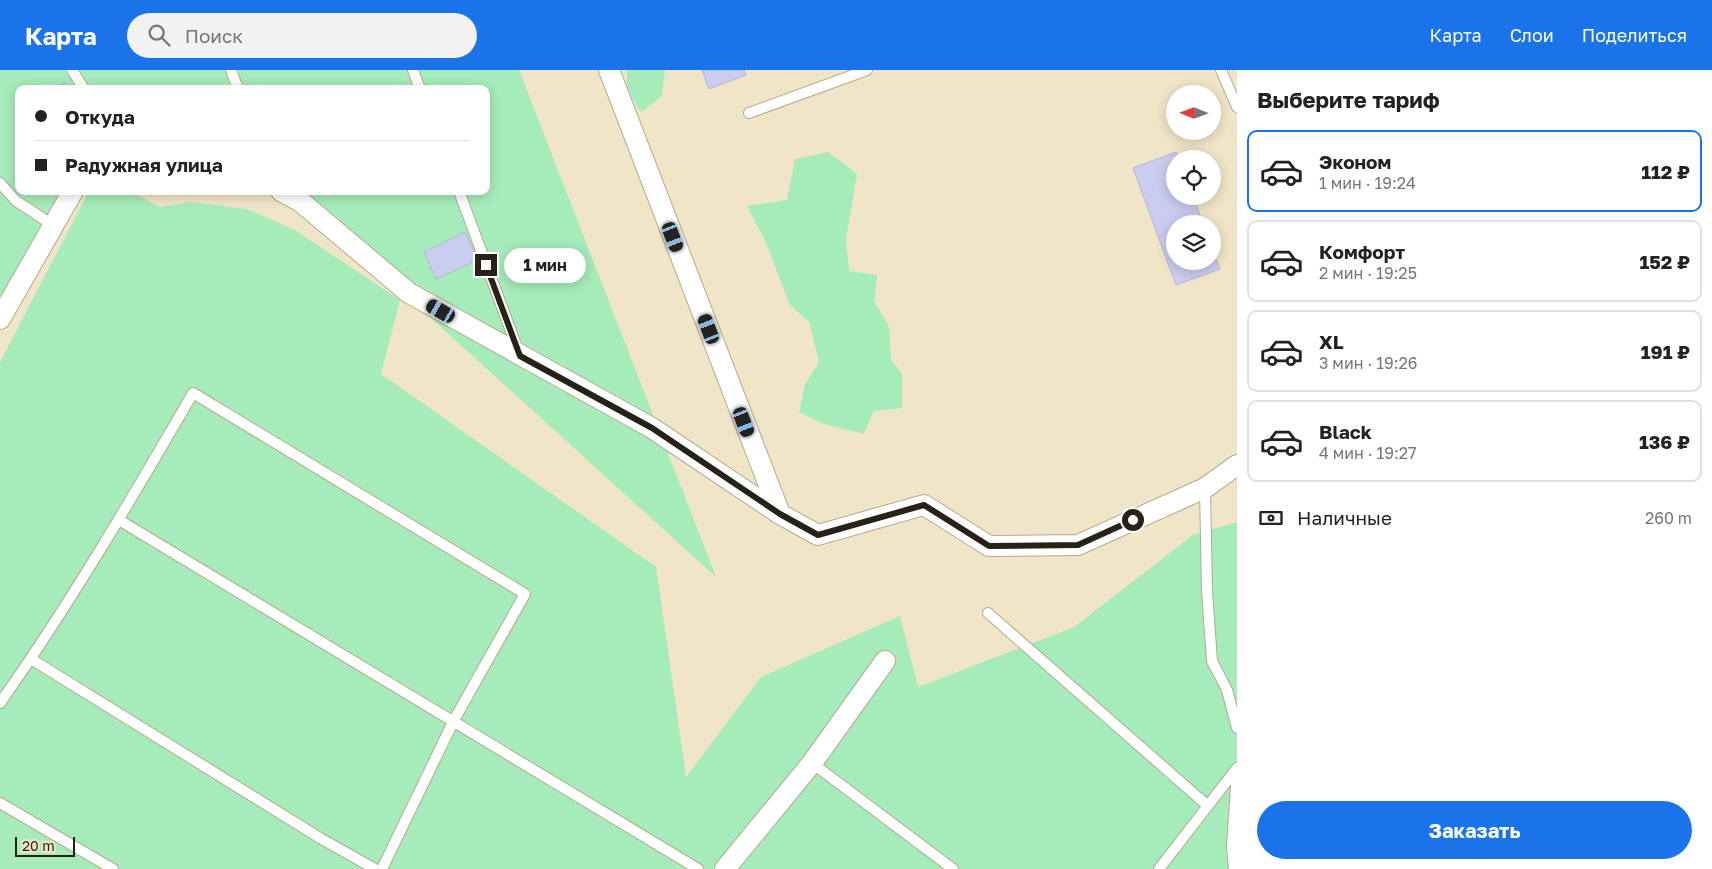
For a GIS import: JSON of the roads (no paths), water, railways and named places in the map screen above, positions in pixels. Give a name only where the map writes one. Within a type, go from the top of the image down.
[{"type":"street","points":[[609,70],[780,514]]},
{"type":"street","points":[[0,319],[71,195]]},
{"type":"street","points":[[288,195],[301,202],[410,293],[652,428],[780,514],[818,535],[924,505],[989,546],[1078,545],[1205,488],[1237,465]]},
{"type":"street","points":[[725,869],[812,763],[884,661]]},
{"type":"lane","points":[[72,70],[81,85]]},
{"type":"lane","points":[[231,70],[237,85]]},
{"type":"lane","points":[[414,70],[419,85]]},
{"type":"lane","points":[[749,113],[867,70]]},
{"type":"lane","points":[[1221,70],[1237,107]]},
{"type":"lane","points":[[0,183],[15,200],[54,226]]},
{"type":"lane","points":[[460,195],[520,356]]},
{"type":"lane","points":[[0,704],[31,659],[119,520],[193,393],[525,594],[454,720],[382,869]]},
{"type":"lane","points":[[1205,488],[1207,591],[1212,661],[1227,690],[1237,728]]},
{"type":"lane","points":[[119,520],[454,720],[698,869]]},
{"type":"lane","points":[[988,612],[1208,806]]},
{"type":"lane","points":[[31,659],[320,838],[375,869]]},
{"type":"lane","points":[[812,763],[953,869]]},
{"type":"lane","points":[[1159,869],[1237,769]]},
{"type":"lane","points":[[1234,869],[1232,847],[1237,769]]},
{"type":"lane","points":[[0,803],[113,869]]}]
